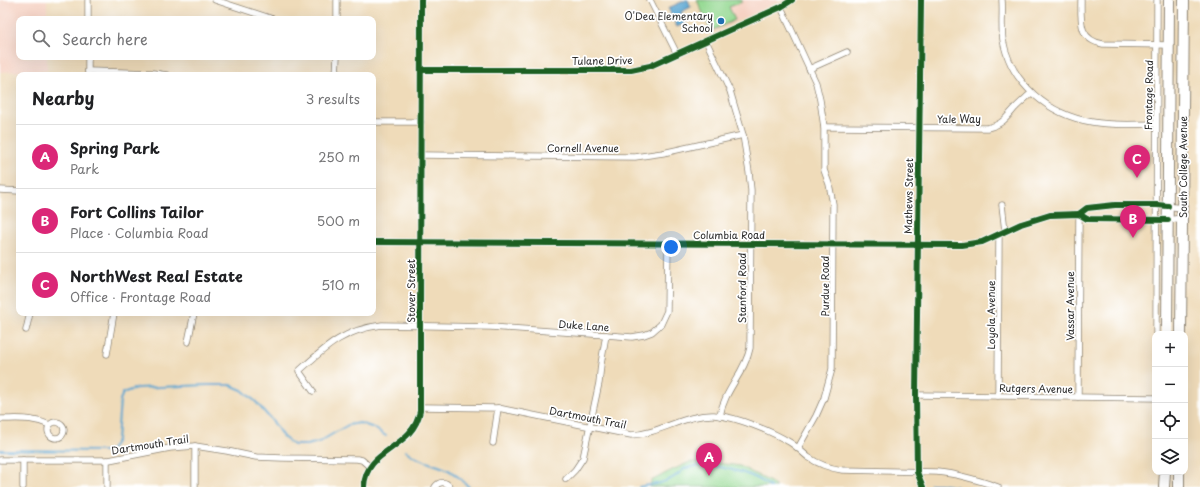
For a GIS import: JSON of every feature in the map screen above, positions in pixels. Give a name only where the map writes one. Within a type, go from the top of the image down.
[{"type":"highway","name":"South College Avenue","points":[[1167,331],[1169,0]]},
{"type":"highway","name":"South College Avenue","points":[[1181,331],[1184,0]]},
{"type":"highway","points":[[1169,63],[1173,65],[1178,84],[1183,86]]},
{"type":"highway","points":[[1164,475],[1164,487]]},
{"type":"highway","points":[[1179,475],[1179,487]]},
{"type":"street","points":[[88,0],[88,16]]},
{"type":"street","points":[[215,0],[264,16]]},
{"type":"street","points":[[337,0],[337,16]]},
{"type":"street","name":"Stover Street","points":[[364,487],[366,475],[375,459],[410,433],[418,420],[421,407],[421,0]]},
{"type":"street","points":[[650,0],[677,54]]},
{"type":"street","name":"Tulane Drive","points":[[421,70],[622,71],[642,68],[706,41],[781,7],[792,0]]},
{"type":"street","name":"Mathews Street","points":[[921,0],[916,396],[917,472],[923,487]]},
{"type":"street","points":[[1002,0],[1003,39],[1006,50],[1016,73],[1031,93],[1050,107],[1079,119],[1102,124],[1156,124]]},
{"type":"street","points":[[1081,0],[1082,28],[1088,38],[1094,42],[1103,44],[1169,45]]},
{"type":"street","name":"Frontage Road","points":[[1156,331],[1157,0]]},
{"type":"street","name":"Purdue Road","points":[[781,7],[816,83],[824,127],[824,170],[829,184],[833,204],[832,369],[824,398],[816,416],[798,448]]},
{"type":"street","name":"Stanford Road","points":[[706,41],[730,91],[743,135],[751,190],[750,348],[745,364],[725,399],[720,416]]},
{"type":"street","points":[[809,69],[847,52]]},
{"type":"street","points":[[88,60],[88,72]]},
{"type":"street","points":[[336,60],[336,72]]},
{"type":"street","name":"Yale Way","points":[[824,127],[994,127],[1004,121],[1031,93]]},
{"type":"street","points":[[376,122],[421,122]]},
{"type":"street","name":"Cornell Avenue","points":[[420,155],[635,157],[663,153],[743,135]]},
{"type":"street","points":[[0,190],[16,191]]},
{"type":"street","points":[[1002,205],[1006,231]]},
{"type":"street","name":"Columbia Road","points":[[1078,214],[1087,208],[1115,205],[1168,206],[1182,213]]},
{"type":"street","name":"Columbia Road","points":[[376,242],[962,245],[972,244],[992,238],[1028,222],[1050,215],[1078,214],[1087,219],[1168,220],[1182,213]]},
{"type":"street","name":"Vassar Avenue","points":[[1078,214],[1078,397]]},
{"type":"street","name":"Loyola Avenue","points":[[998,396],[999,234]]},
{"type":"street","name":"Duke Lane","points":[[313,391],[299,371],[336,339],[351,332],[371,326],[491,327],[632,337],[652,332],[661,324],[668,305],[668,244]]},
{"type":"street","points":[[26,330],[29,316]]},
{"type":"street","points":[[107,354],[113,316]]},
{"type":"street","points":[[188,342],[193,316]]},
{"type":"street","points":[[566,479],[575,470],[583,458],[600,383],[601,364],[606,335]]},
{"type":"street","name":"Rutgers Avenue","points":[[916,396],[1152,398]]},
{"type":"street","name":"Dartmouth Trail","points":[[421,407],[498,408],[624,434],[648,433],[692,417],[712,415],[720,416],[761,428],[791,443],[812,460],[832,468],[842,470],[952,473],[968,476],[998,487]]},
{"type":"street","points":[[493,443],[498,408]]},
{"type":"street","points":[[0,419],[31,419],[39,420],[50,425]]},
{"type":"street","points":[[195,446],[195,487]]},
{"type":"street","name":"Dartmouth Trail","points":[[0,460],[107,460],[170,448],[195,446],[256,457],[357,459],[362,460],[370,467]]},
{"type":"street","points":[[23,460],[23,487]]},
{"type":"street","points":[[107,460],[107,487]]},
{"type":"street","points":[[435,487],[442,482],[448,484],[450,487]]},
{"type":"shaded area","points":[[0,0],[47,0],[47,16],[16,16],[16,60],[47,60],[47,71],[0,72]]},
{"type":"shaded area","name":"O'Dea Elementary School","points":[[697,0],[781,0],[712,33]]},
{"type":"green space","points":[[697,0],[742,0],[742,2],[729,7],[735,20],[711,31]]},
{"type":"green space","points":[[690,462],[710,462],[740,466],[772,483],[776,487],[650,487],[651,481]]},
{"type":"water","points":[[688,0],[691,7],[681,12],[686,23],[677,27],[668,8]]},
{"type":"waterway","points":[[0,450],[111,450],[117,440],[120,400],[123,393],[137,388],[207,385],[230,385],[242,390],[256,402],[274,423],[283,437],[294,445],[307,445],[319,442],[348,425],[360,423],[374,428],[386,436]]},
{"type":"waterway","points":[[406,451],[420,460],[451,471],[469,487]]},
{"type":"waterway","points":[[639,487],[669,480],[684,469],[704,466],[741,472],[770,487]]},
{"type":"waterway","points":[[931,484],[957,487]]},
{"type":"cycle path","points":[[364,487],[366,474],[372,464],[408,434],[416,424],[420,411],[421,0]]},
{"type":"cycle path","points":[[421,70],[631,70],[650,66],[781,7],[792,0]]},
{"type":"cycle path","points":[[921,0],[916,395],[917,472],[923,487]]},
{"type":"cycle path","points":[[1079,214],[1087,208],[1115,205],[1168,206]]},
{"type":"cycle path","points":[[376,242],[962,245],[982,242],[1021,224],[1050,215],[1079,214],[1087,219],[1168,220]]},
{"type":"place","name":"O'Dea Elementary School","points":[[721,21]]},
{"type":"place","name":"NorthWest Real Estate","points":[[1137,178]]},
{"type":"place","name":"Fort Collins Tailor","points":[[1133,238]]},
{"type":"place","name":"Spring Park","points":[[709,476]]}]
